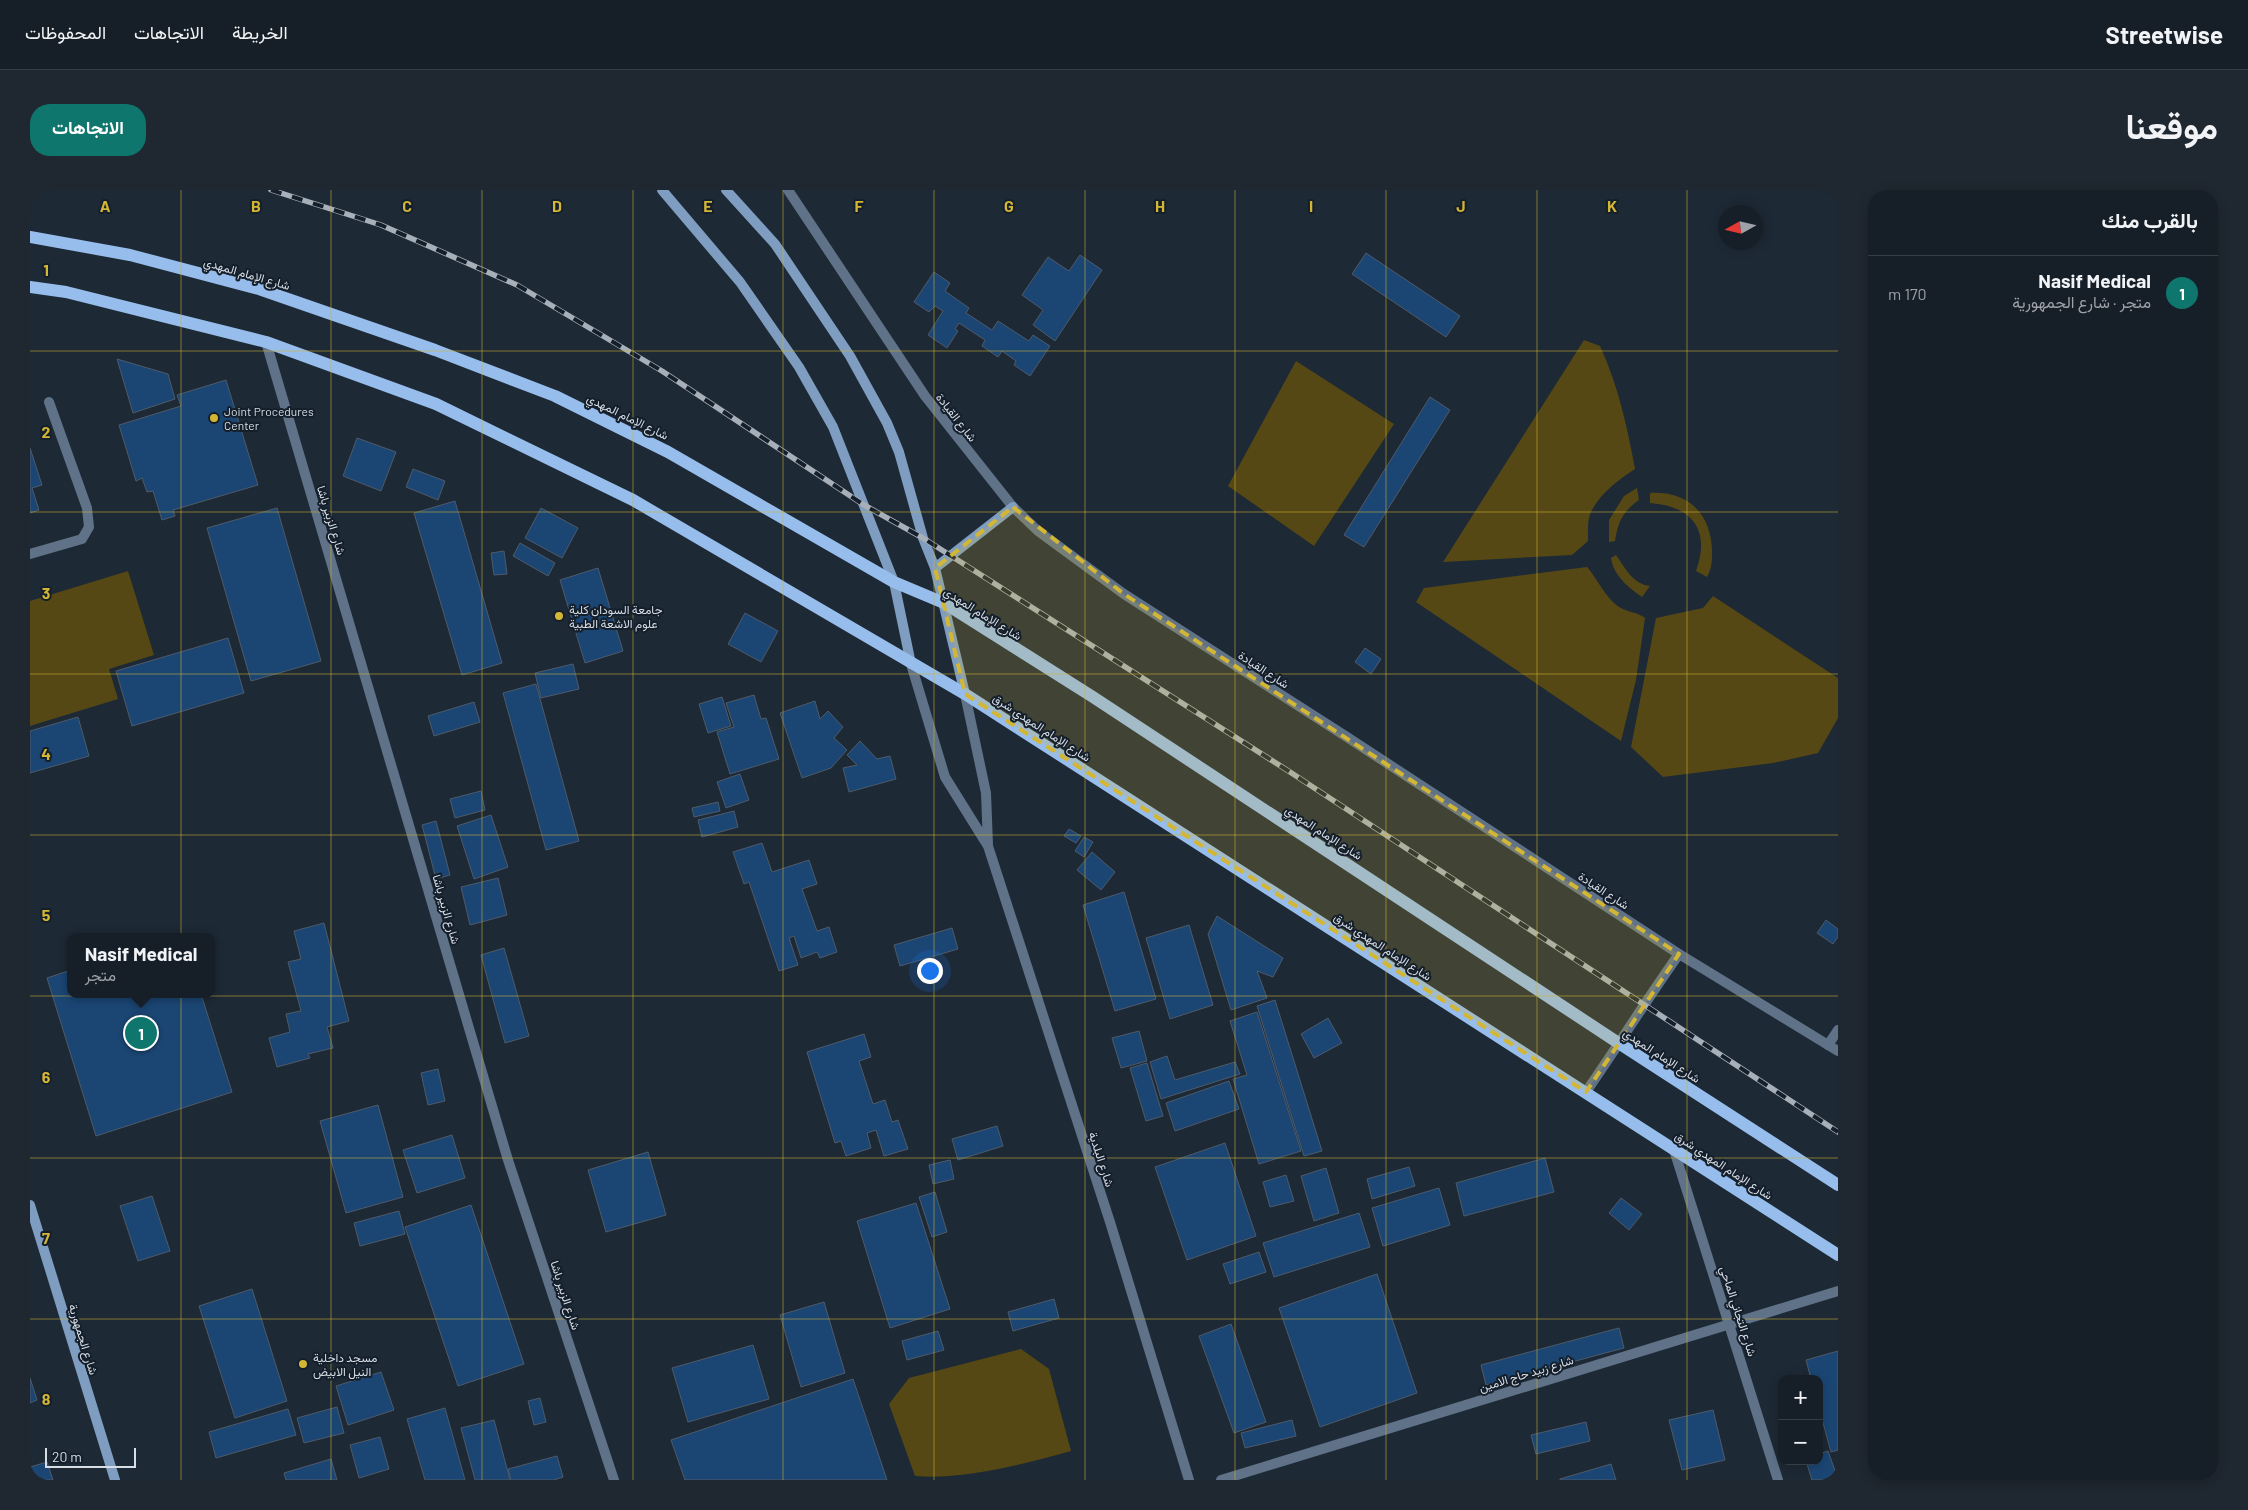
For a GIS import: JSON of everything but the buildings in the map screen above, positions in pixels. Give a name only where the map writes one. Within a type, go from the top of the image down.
[{"type":"main road","points":[[662,190],[740,282],[799,367],[833,426],[894,582],[911,664]]},
{"type":"main road","points":[[726,190],[775,244],[850,356],[887,423],[899,452],[923,538],[935,568],[965,694]]},
{"type":"main road","name":"شارع الإمام المهدي","points":[[30,237],[130,255],[259,290],[435,350],[555,396],[668,452],[894,582],[944,603],[1176,751],[1620,1044],[1838,1185]]},
{"type":"main road","points":[[30,287],[66,292],[266,342],[436,404],[633,500],[911,664]]},
{"type":"main road","points":[[935,568],[1013,507]]},
{"type":"main road","name":"شارع الإمام المهدي شرق","points":[[911,664],[965,694],[1838,1255]]},
{"type":"main road","name":"شارع الجمهورية","points":[[30,1205],[115,1480]]},
{"type":"street","name":"شارع القيادة","points":[[788,190],[925,396],[1013,507],[1038,531],[1124,594],[1679,954],[1838,1051]]},
{"type":"street","name":"شارع الزبير باشا","points":[[266,342],[508,1160],[614,1480]]},
{"type":"street","points":[[30,554],[82,539],[89,527],[87,508],[50,402]]},
{"type":"street","points":[[911,664],[945,777],[988,846]]},
{"type":"street","points":[[965,694],[986,793],[988,846]]},
{"type":"street","name":"شارع البلدية","points":[[988,846],[1110,1222],[1189,1480]]},
{"type":"street","points":[[1586,1092],[1620,1044],[1643,1004],[1679,954]]},
{"type":"street","points":[[1828,1045],[1838,1030]]},
{"type":"street","name":"شارع التجاني الماحي","points":[[1674,1150],[1778,1480]]},
{"type":"street","name":"شارع زبيد حاج الامين","points":[[1221,1480],[1838,1291]]},
{"type":"highlighted area","points":[[1013,507],[1124,594],[1679,954],[1586,1092],[965,694],[935,568]]},
{"type":"shaded area","points":[[1584,340],[1600,346],[1612,376],[1629,437],[1635,469],[1600,498],[1589,517],[1588,541],[1572,555],[1443,562]]},
{"type":"shaded area","points":[[1296,361],[1394,424],[1314,546],[1228,486]]},
{"type":"shaded area","points":[[1637,488],[1639,500],[1629,508],[1622,518],[1615,541],[1609,542],[1609,520],[1624,496]]},
{"type":"shaded area","points":[[1650,493],[1664,493],[1686,500],[1702,515],[1711,538],[1711,564],[1707,577],[1696,571],[1701,544],[1699,532],[1694,523],[1687,515],[1677,509],[1650,503]]},
{"type":"shaded area","points":[[1616,555],[1634,579],[1650,586],[1642,597],[1618,575],[1611,558]]},
{"type":"shaded area","points":[[1587,567],[1607,596],[1617,606],[1645,618],[1636,680],[1621,741],[1416,602],[1424,588]]},
{"type":"shaded area","points":[[128,571],[154,655],[109,669],[118,699],[30,726],[30,601]]},
{"type":"shaded area","points":[[1713,596],[1838,678],[1838,718],[1818,753],[1773,763],[1663,777],[1631,747],[1656,618],[1703,608]]},
{"type":"shaded area","points":[[1021,1349],[1049,1369],[1071,1451],[993,1470],[953,1476],[915,1476],[889,1404],[909,1378]]},
{"type":"railway","points":[[271,190],[381,225],[517,285],[662,371],[864,505],[923,538],[1290,772],[1838,1132]]},
{"type":"place","name":"Joint Procedures Center","points":[[214,418]]},
{"type":"place","name":"جامعة السودان كلية علوم الاشعة الطبية","points":[[559,616]]},
{"type":"place","name":"Nasif Medical","points":[[141,1033]]},
{"type":"place","name":"مسجد داخلية النيل الابيض","points":[[303,1364]]}]
